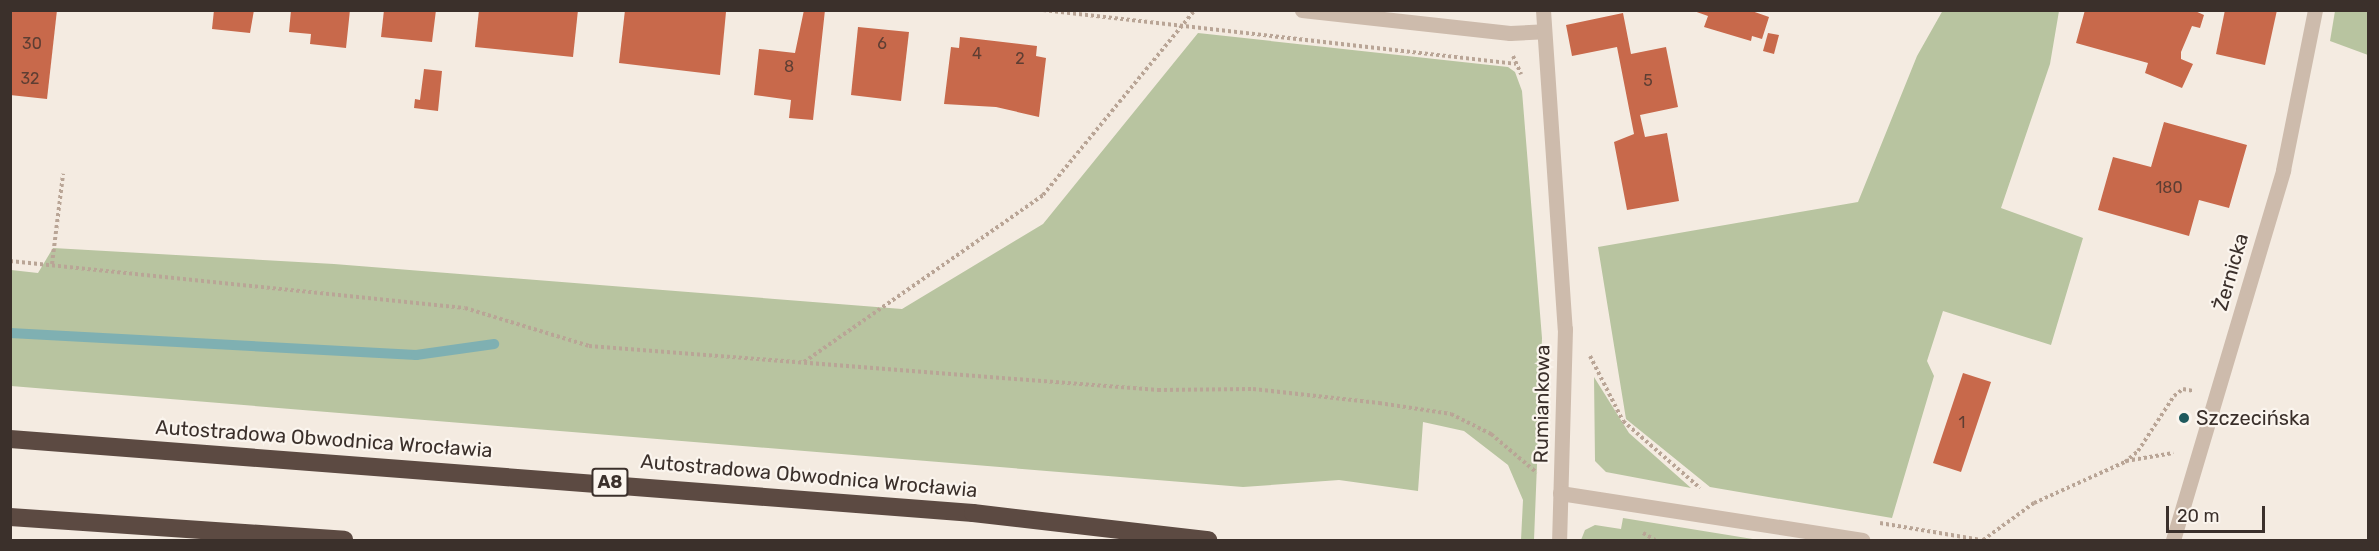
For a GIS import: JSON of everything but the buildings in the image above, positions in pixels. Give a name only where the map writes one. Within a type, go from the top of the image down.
[{"type":"highway","name":"Autostradowa Obwodnica Wrocławia","points":[[10,439],[903,507],[1208,540]]},
{"type":"highway","points":[[10,518],[344,540]]},
{"type":"street","points":[[1302,10],[1510,33],[1544,31]]},
{"type":"street","name":"Rumiankowa","points":[[1543,10],[1564,329],[1559,540]]},
{"type":"street","name":"Żernicka","points":[[2173,540],[2283,170],[2315,10]]},
{"type":"street","points":[[1560,493],[1862,540]]},
{"type":"path","points":[[1043,10],[1516,64]]},
{"type":"path","points":[[803,363],[1043,195],[1195,10]]},
{"type":"path","points":[[52,264],[63,174]]},
{"type":"path","points":[[10,261],[465,308],[589,346],[1158,390],[1253,389],[1451,414],[1491,434],[1560,493]]},
{"type":"path","points":[[1589,355],[1623,421],[1703,491]]},
{"type":"path","points":[[2125,462],[2138,451],[2174,396],[2183,389],[2196,392]]},
{"type":"path","points":[[1983,540],[2034,503],[2125,462],[2168,452],[2178,454]]},
{"type":"green space","points":[[1943,10],[2059,11],[2050,64],[2001,208],[2083,238],[2051,345],[1943,311],[1927,361],[1934,376],[1892,518],[1710,487],[1626,419],[1598,247],[1858,202],[1917,56]]},
{"type":"green space","points":[[2335,11],[2368,11],[2368,55],[2330,41]]},
{"type":"green space","points":[[1198,33],[1508,67],[1515,72],[1522,91],[1542,338],[1534,540],[1521,540],[1523,500],[1508,465],[1464,431],[1423,422],[1418,491],[1339,480],[1243,487],[11,386],[11,270],[38,273],[53,248],[334,264],[902,309],[1043,224]]},
{"type":"green space","points":[[1594,377],[1629,433],[1691,488],[1606,472],[1595,461]]},
{"type":"green space","points":[[1623,518],[1759,540],[1581,540],[1585,530],[1595,525],[1621,529]]},
{"type":"waterway","points":[[10,333],[416,355],[494,344]]},
{"type":"place","name":"Szczecińska","points":[[2184,418]]}]
